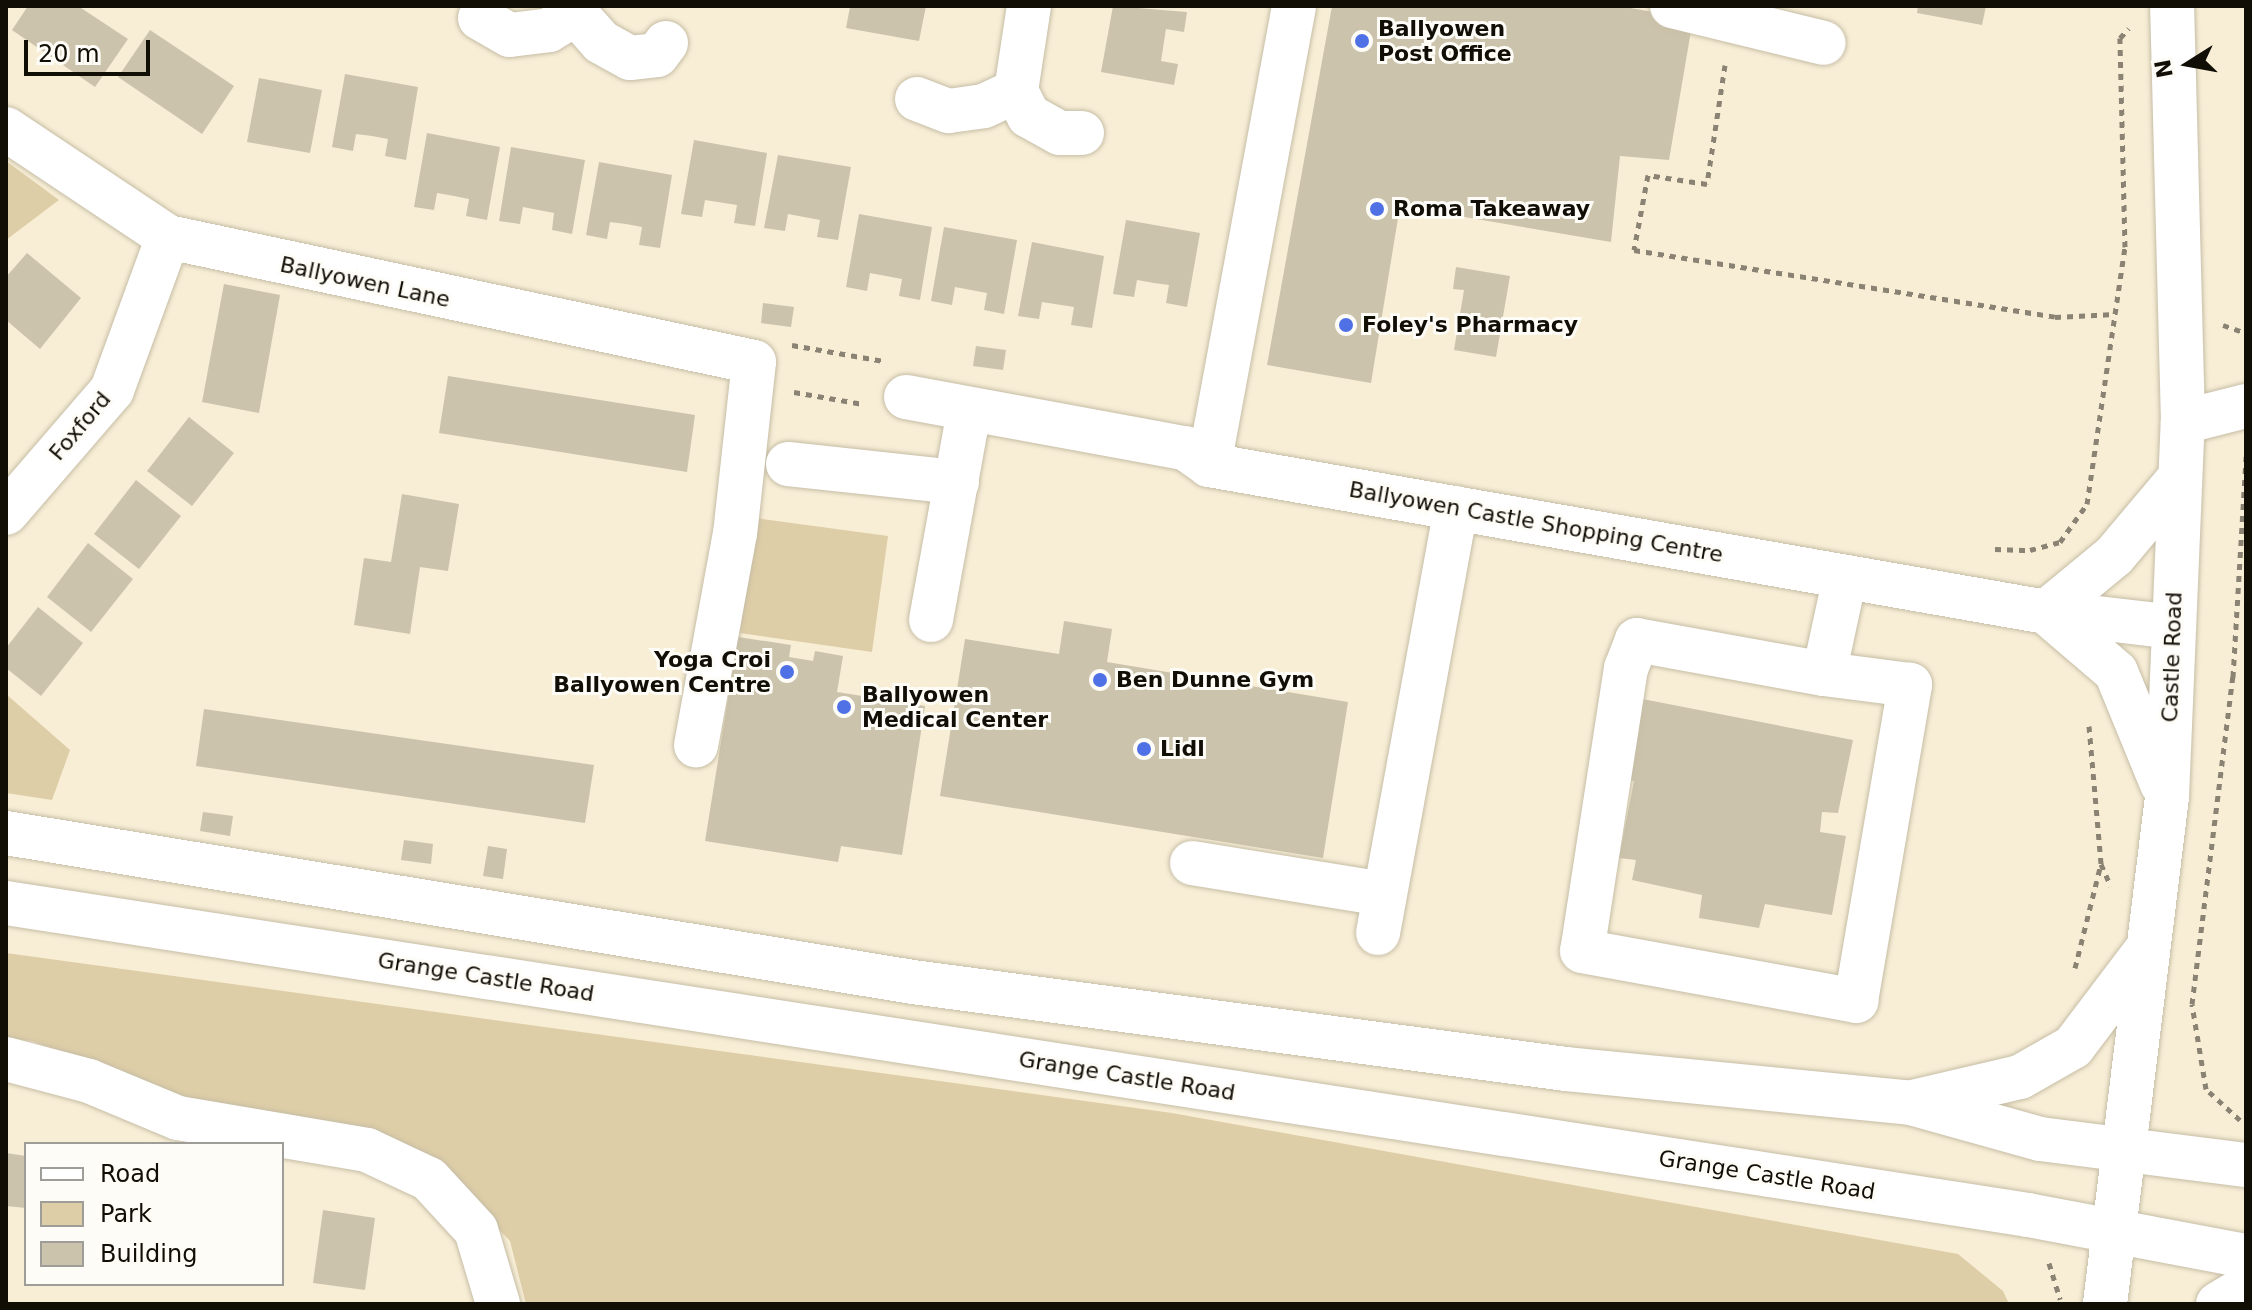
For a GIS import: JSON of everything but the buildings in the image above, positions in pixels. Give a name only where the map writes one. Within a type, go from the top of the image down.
[{"type":"street","points":[[1029,6],[1016,91],[1029,116],[1060,133],[1082,133]]},
{"type":"street","points":[[1209,465],[1294,6]]},
{"type":"street","points":[[1672,6],[1824,43]]},
{"type":"street","name":"Castle Road","points":[[2105,1304],[2167,797],[2178,480],[2183,422],[2172,6]]},
{"type":"street","points":[[480,18],[510,35],[549,30],[576,10],[601,42],[630,58],[657,55],[666,43]]},
{"type":"street","points":[[917,99],[949,111],[984,106],[1016,91]]},
{"type":"street","name":"Ballyowen Lane","points":[[6,129],[168,237],[768,376]]},
{"type":"street","name":"Foxford","points":[[6,513],[112,390],[168,237]]},
{"type":"street","points":[[696,745],[768,376]]},
{"type":"street","name":"Ballyowen Castle Shopping Centre","points":[[887,401],[969,411],[1185,448],[1209,465],[1845,577],[2046,612],[2173,627]]},
{"type":"street","points":[[2183,422],[2246,406]]},
{"type":"street","points":[[931,620],[969,411]]},
{"type":"street","points":[[788,464],[957,482]]},
{"type":"street","points":[[2167,797],[2116,672],[2046,612],[2114,556],[2178,480]]},
{"type":"street","points":[[1192,863],[1381,913],[1456,508]]},
{"type":"street","points":[[1824,674],[1845,577]]},
{"type":"street","points":[[1637,640],[1824,674],[1910,685],[1856,1001],[1582,951],[1626,668],[1637,640]]},
{"type":"street","points":[[6,833],[913,982],[1566,1069],[1911,1103],[2040,1139],[2246,1165]]},
{"type":"street","name":"Grange Castle Road","points":[[6,903],[2114,1232],[2246,1256]]},
{"type":"street","points":[[1911,1103],[2020,1077],[2073,1047],[2147,949]]},
{"type":"street","points":[[6,1059],[89,1081],[178,1118],[367,1150],[429,1179],[476,1230],[498,1304]]},
{"type":"street","points":[[2218,1304],[2246,1287]]},
{"type":"path","points":[[1995,549],[2030,550],[2060,542],[2087,504],[2125,247],[2120,38]]},
{"type":"path","points":[[1725,65],[1707,184],[1648,175],[1634,250],[2055,317],[2115,314]]},
{"type":"path","points":[[2218,323],[2246,333]]},
{"type":"path","points":[[768,376],[887,401]]},
{"type":"path","points":[[2246,456],[2233,677],[2192,1004],[2206,1089],[2246,1127]]},
{"type":"path","points":[[2073,972],[2101,864],[2086,709]]},
{"type":"green space","points":[[6,161],[59,200],[6,240]]},
{"type":"green space","points":[[755,518],[888,536],[872,652],[740,633]]},
{"type":"green space","points":[[6,694],[70,750],[52,800],[6,793]]},
{"type":"green space","points":[[6,953],[1172,1113],[1958,1254],[2003,1291],[2009,1304],[526,1304],[510,1241],[445,1172],[222,1115],[32,1041],[6,1038]]},
{"type":"place","name":"Ballyowen Post Office","points":[[1362,41]]},
{"type":"place","name":"Roma Takeaway","points":[[1377,209]]},
{"type":"place","name":"Foley's Pharmacy","points":[[1346,325]]},
{"type":"place","name":"Yoga Croi Ballyowen Centre","points":[[787,672]]},
{"type":"place","name":"Ben Dunne Gym","points":[[1100,680]]},
{"type":"place","name":"Ballyowen Medical Center","points":[[844,707]]},
{"type":"place","name":"Lidl","points":[[1144,749]]}]
